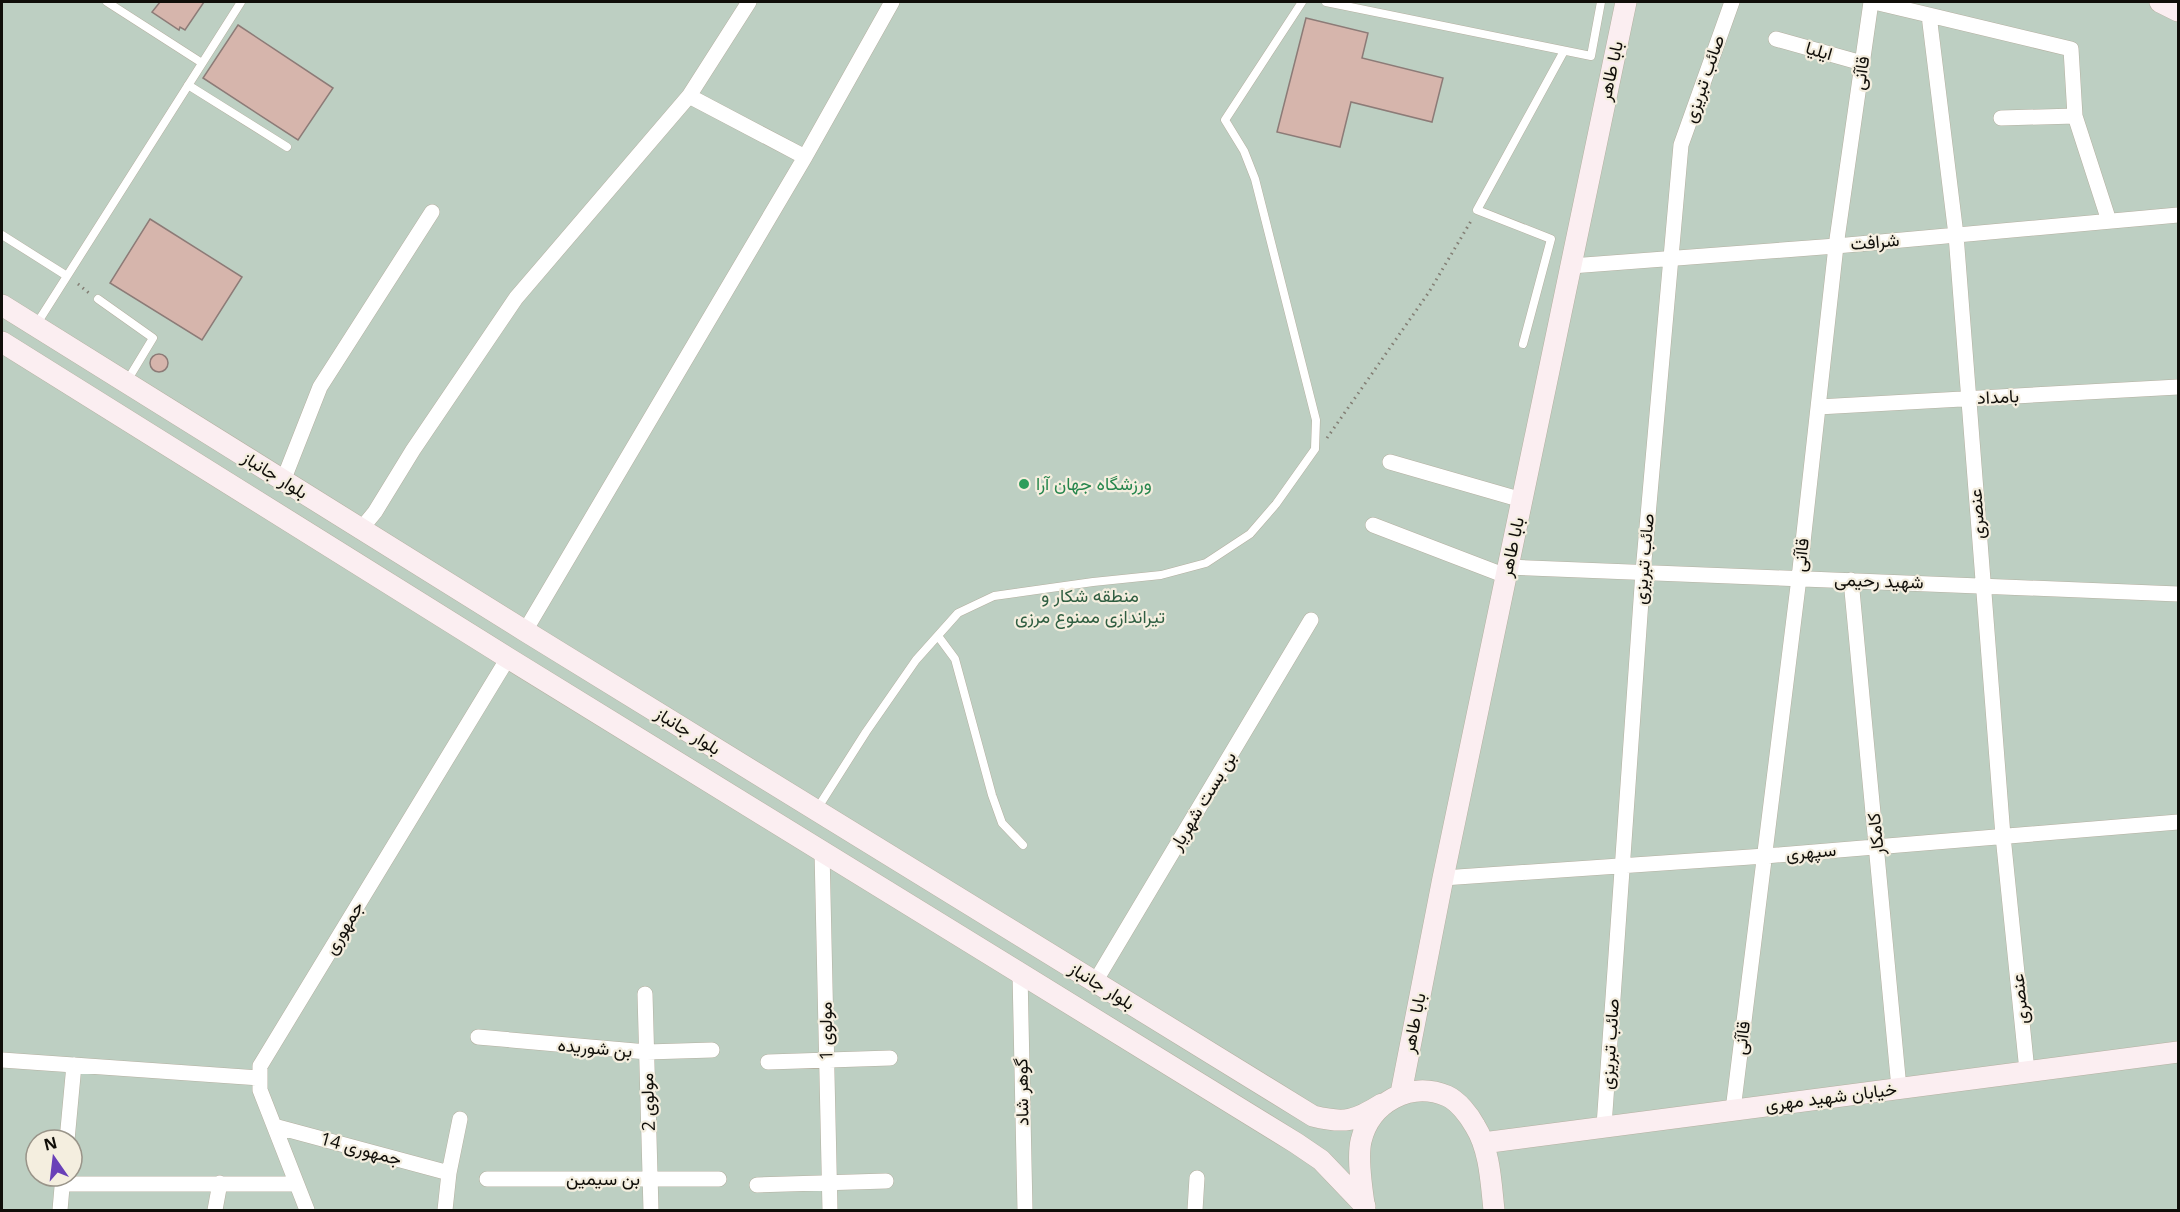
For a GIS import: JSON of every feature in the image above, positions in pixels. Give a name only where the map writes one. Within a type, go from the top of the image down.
[{"type":"main road","name":"بابا طاهر","points":[[1401,1093],[1443,878],[1626,2]]},
{"type":"main road","points":[[2160,2],[2178,11]]},
{"type":"main road","name":"بلوار جانباز","points":[[2,305],[525,631],[1313,1116],[1336,1122],[1361,1117],[1401,1093]]},
{"type":"main road","name":"بلوار جانباز","points":[[2,342],[508,658],[1321,1160],[1365,1208]]},
{"type":"main road","points":[[508,658],[525,631]]},
{"type":"main road","name":"خیابان شهید مهری","points":[[1483,1143],[2178,1052]]},
{"type":"main road","points":[[1401,1093],[1426,1092],[1447,1096],[1462,1108],[1476,1126],[1483,1143],[1494,1210]]},
{"type":"main road","points":[[1365,1208],[1361,1141],[1370,1121],[1382,1104]]},
{"type":"street","points":[[361,529],[375,512],[413,450],[516,298],[689,96],[749,2]]},
{"type":"street","points":[[525,631],[805,157],[892,2]]},
{"type":"street","name":"صائب تبریزی","points":[[1604,1126],[1643,572],[1681,145],[1732,2]]},
{"type":"street","points":[[1873,2],[2071,49],[2075,116],[2109,221]]},
{"type":"street","name":"قاآنی","points":[[1733,1110],[1799,578],[1836,246],[1873,2]]},
{"type":"street","name":"عنصری","points":[[1929,15],[1956,235],[2003,836],[2027,1071]]},
{"type":"street","name":"ایلیا","points":[[1776,39],[1862,63]]},
{"type":"street","points":[[689,96],[805,157]]},
{"type":"street","points":[[2001,118],[2075,116]]},
{"type":"street","points":[[284,481],[320,387],[432,212]]},
{"type":"street","name":"شرافت","points":[[1571,266],[1836,246],[2178,215]]},
{"type":"street","name":"بامداد","points":[[1818,407],[2178,387]]},
{"type":"street","points":[[1390,462],[1522,500]]},
{"type":"street","name":"شهید رحیمی","points":[[1373,525],[1507,572],[1643,572],[2178,594]]},
{"type":"street","name":"کامکار","points":[[1851,580],[1878,846],[1899,1088]]},
{"type":"street","name":"بن بست شهریار","points":[[1095,982],[1311,620]]},
{"type":"street","name":"جمهوری","points":[[260,1078],[260,1066],[508,658]]},
{"type":"street","name":"سپهری","points":[[1443,878],[1765,856],[2178,822]]},
{"type":"street","name":"مولوی 1","points":[[822,851],[830,1210]]},
{"type":"street","name":"گوهر شاد","points":[[1020,973],[1025,1210]]},
{"type":"street","name":"مولوی 2","points":[[645,994],[651,1210]]},
{"type":"street","name":"بن شوریده","points":[[478,1037],[647,1053],[712,1050]]},
{"type":"street","points":[[768,1062],[890,1058]]},
{"type":"street","points":[[2,1060],[260,1078],[260,1090],[307,1210]]},
{"type":"street","points":[[68,1128],[74,1065]]},
{"type":"street","points":[[445,1210],[449,1173],[460,1119]]},
{"type":"street","name":"جمهوری 14","points":[[274,1126],[449,1173]]},
{"type":"street","points":[[1195,1210],[1197,1178]]},
{"type":"street","name":"بن سیمین","points":[[487,1179],[719,1179]]},
{"type":"street","points":[[84,1180],[296,1184]]},
{"type":"street","points":[[757,1185],[886,1181]]},
{"type":"street","points":[[215,1210],[220,1182]]},
{"type":"street","points":[[60,1210],[62,1188]]},
{"type":"lane","points":[[107,2],[202,63]]},
{"type":"lane","points":[[35,326],[242,2]]},
{"type":"lane","points":[[816,810],[916,660],[958,613],[994,596],[1161,575],[1206,563],[1250,534],[1276,504],[1314,449],[1316,420],[1255,179],[1244,152],[1225,120],[1302,2]]},
{"type":"lane","points":[[1326,2],[1590,56],[1601,2]]},
{"type":"lane","points":[[1523,344],[1551,239],[1477,210],[1564,51]]},
{"type":"lane","points":[[188,85],[287,147]]},
{"type":"lane","points":[[2,235],[67,276]]},
{"type":"lane","points":[[98,299],[153,338],[126,382]]},
{"type":"lane","points":[[938,636],[955,659],[992,795],[1002,823],[1023,844]]},
{"type":"path","points":[[1314,449],[1332,434],[1430,292],[1477,210]]},
{"type":"path","points":[[67,276],[98,299]]},
{"type":"green space","name":"منطقه شکار و تیراندازی ممنوع مرزی","points":[[2,2],[2178,2],[2178,1210],[2,1210]]},
{"type":"building","points":[[160,2],[204,2],[185,30],[180,27],[179,30],[152,12]]},
{"type":"building","points":[[1306,18],[1368,33],[1362,58],[1443,78],[1432,122],[1351,102],[1340,147],[1277,132]]},
{"type":"building","points":[[238,25],[333,88],[298,140],[203,78]]},
{"type":"building","points":[[150,219],[242,277],[202,340],[110,283]]},
{"type":"building","points":[[159,354],[165,357],[168,363],[165,369],[159,372],[153,369],[150,363],[153,357]]},
{"type":"place","name":"ورزشگاه جهان آرا","points":[[1024,484]]}]
